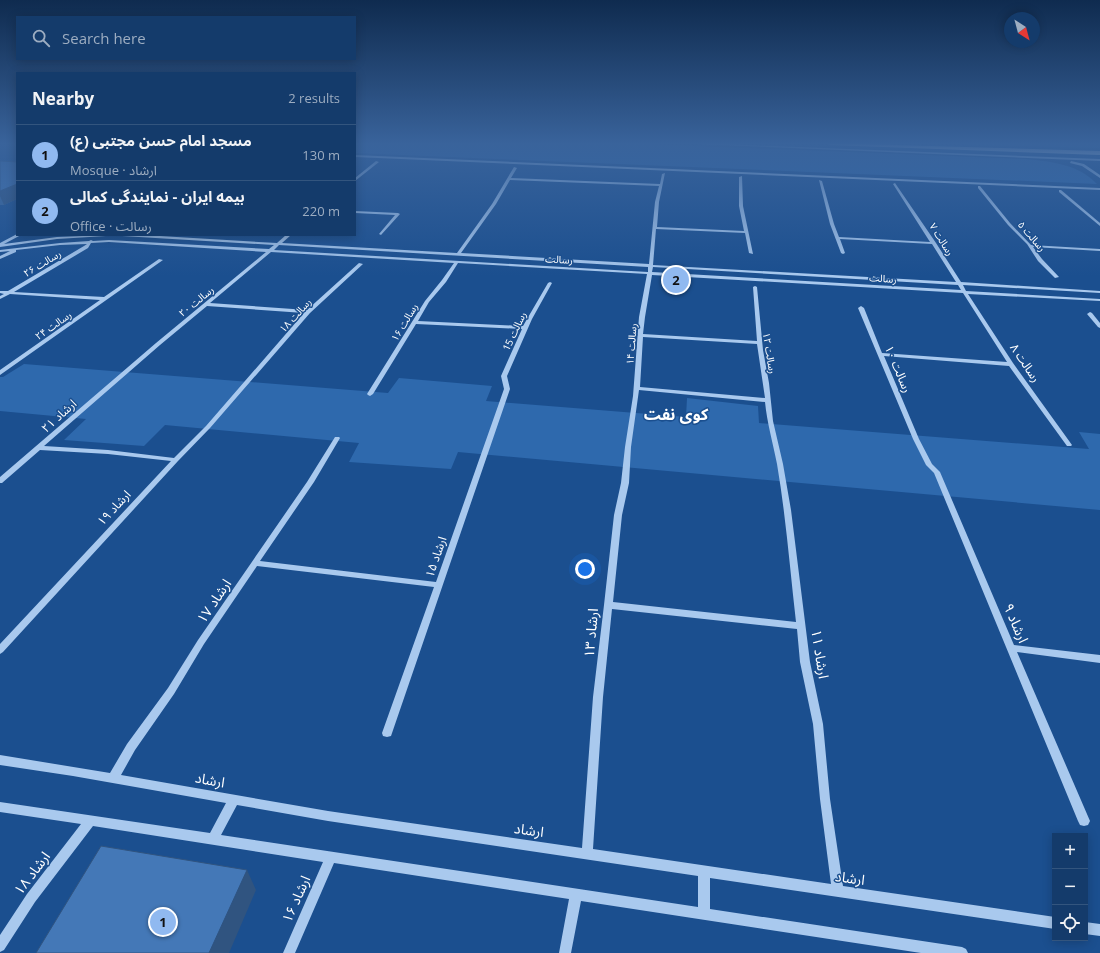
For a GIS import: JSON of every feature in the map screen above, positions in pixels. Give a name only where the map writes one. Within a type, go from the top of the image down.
[{"type":"street","points":[[458,255],[494,204],[503,187]]},
{"type":"street","name":"رسالت ۱۴","points":[[633,416],[642,317],[651,266],[657,202],[660,187]]},
{"type":"street","points":[[741,187],[741,206],[751,253]]},
{"type":"street","points":[[822,187],[843,253]]},
{"type":"street","name":"رسالت ۷","points":[[897,187],[966,292]]},
{"type":"street","name":"رسالت ۵","points":[[979,187],[1009,224],[1031,246],[1040,260],[1057,277]]},
{"type":"street","points":[[989,187],[1100,192]]},
{"type":"street","points":[[1058,187],[1100,189]]},
{"type":"street","points":[[1060,191],[1100,225]]},
{"type":"street","points":[[356,212],[398,214],[381,234]]},
{"type":"street","points":[[655,228],[746,232]]},
{"type":"street","points":[[0,245],[16,236]]},
{"type":"street","points":[[0,258],[43,236]]},
{"type":"street","points":[[0,245],[95,236]]},
{"type":"street","name":"رسالت","points":[[140,236],[1100,292]]},
{"type":"street","points":[[194,239],[198,236]]},
{"type":"street","name":"رسالت ٢٠","points":[[132,366],[272,251],[288,236]]},
{"type":"street","points":[[837,238],[934,242]]},
{"type":"street","name":"رسالت","points":[[0,251],[91,241],[110,241],[1100,300]]},
{"type":"street","name":"رسالت ۲۶","points":[[0,298],[86,247],[91,241]]},
{"type":"street","points":[[1031,246],[1100,250]]},
{"type":"street","points":[[427,260],[432,253]]},
{"type":"street","name":"رسالت ۲۴","points":[[0,373],[161,260]]},
{"type":"street","name":"رسالت ۱۶","points":[[370,394],[416,322],[427,301],[444,282],[457,262]]},
{"type":"street","name":"رسالت ۱۸","points":[[247,383],[308,312],[361,264]]},
{"type":"street","name":"رسالت 15","points":[[507,389],[504,376],[525,328],[550,284]]},
{"type":"street","name":"رسالت ۱۲","points":[[755,287],[759,343],[770,421]]},
{"type":"street","points":[[0,292],[107,298]]},
{"type":"street","name":"رسالت ۸","points":[[966,292],[1012,364],[1069,445]]},
{"type":"street","points":[[206,304],[308,312]]},
{"type":"street","name":"رسالت ۱۰","points":[[860,308],[916,439]]},
{"type":"street","points":[[1090,314],[1100,326]]},
{"type":"street","points":[[416,322],[525,328]]},
{"type":"street","points":[[641,335],[759,343]]},
{"type":"street","points":[[880,354],[1012,364]]},
{"type":"street","name":"ارشاد ۲۱","points":[[0,481],[132,366]]},
{"type":"street","name":"ارشاد ۱۹","points":[[0,650],[208,427],[247,383]]},
{"type":"street","points":[[636,388],[768,400]]},
{"type":"street","name":"ارشاد ۱۵","points":[[387,734],[507,389]]},
{"type":"street","name":"ارشاد ۱۳","points":[[587,853],[598,697],[618,515],[625,483],[633,416]]},
{"type":"street","name":"ارشاد ۱۱","points":[[770,421],[780,464],[805,662],[818,724],[825,799],[838,891]]},
{"type":"street","name":"ارشاد ۱۷","points":[[113,778],[131,747],[171,691],[201,642],[310,482],[337,438]]},
{"type":"street","name":"ارشاد ۹","points":[[916,439],[929,465],[937,472],[1084,821]]},
{"type":"street","points":[[39,448],[108,452],[176,460]]},
{"type":"street","points":[[254,563],[439,585]]},
{"type":"street","points":[[608,605],[801,626]]},
{"type":"street","points":[[1011,648],[1100,660]]},
{"type":"street","name":"ارشاد","points":[[0,760],[113,778],[328,816],[587,853],[1052,924]]},
{"type":"street","points":[[213,839],[234,799]]},
{"type":"street","points":[[0,807],[962,953]]},
{"type":"street","name":"ارشاد ۱۸","points":[[0,946],[31,898],[91,820]]},
{"type":"street","name":"ارشاد ۱۶","points":[[289,953],[331,857]]},
{"type":"street","points":[[704,871],[704,913]]},
{"type":"street","points":[[565,953],[576,894]]},
{"type":"street","points":[[1088,928],[1100,930]]},
{"type":"shaded area","points":[[24,364],[388,393],[399,378],[492,386],[486,401],[686,417],[687,398],[758,406],[759,423],[1089,449],[1079,432],[1100,434],[1100,510],[458,452],[451,469],[349,462],[359,443],[165,425],[144,446],[64,440],[86,419],[0,411],[0,377],[3,377]]},
{"type":"building","points":[[0,187],[9,187],[0,191]]},
{"type":"building","points":[[101,846],[247,870],[209,953],[36,953]]},
{"type":"place","name":"بیمه ایران - نمایندگى کمالى","points":[[676,280]]},
{"type":"place","name":"مسجد امام حسن مجتبی (ع)","points":[[163,922]]},
{"type":"district","name":"کوی نفت","points":[[676,414]]}]
